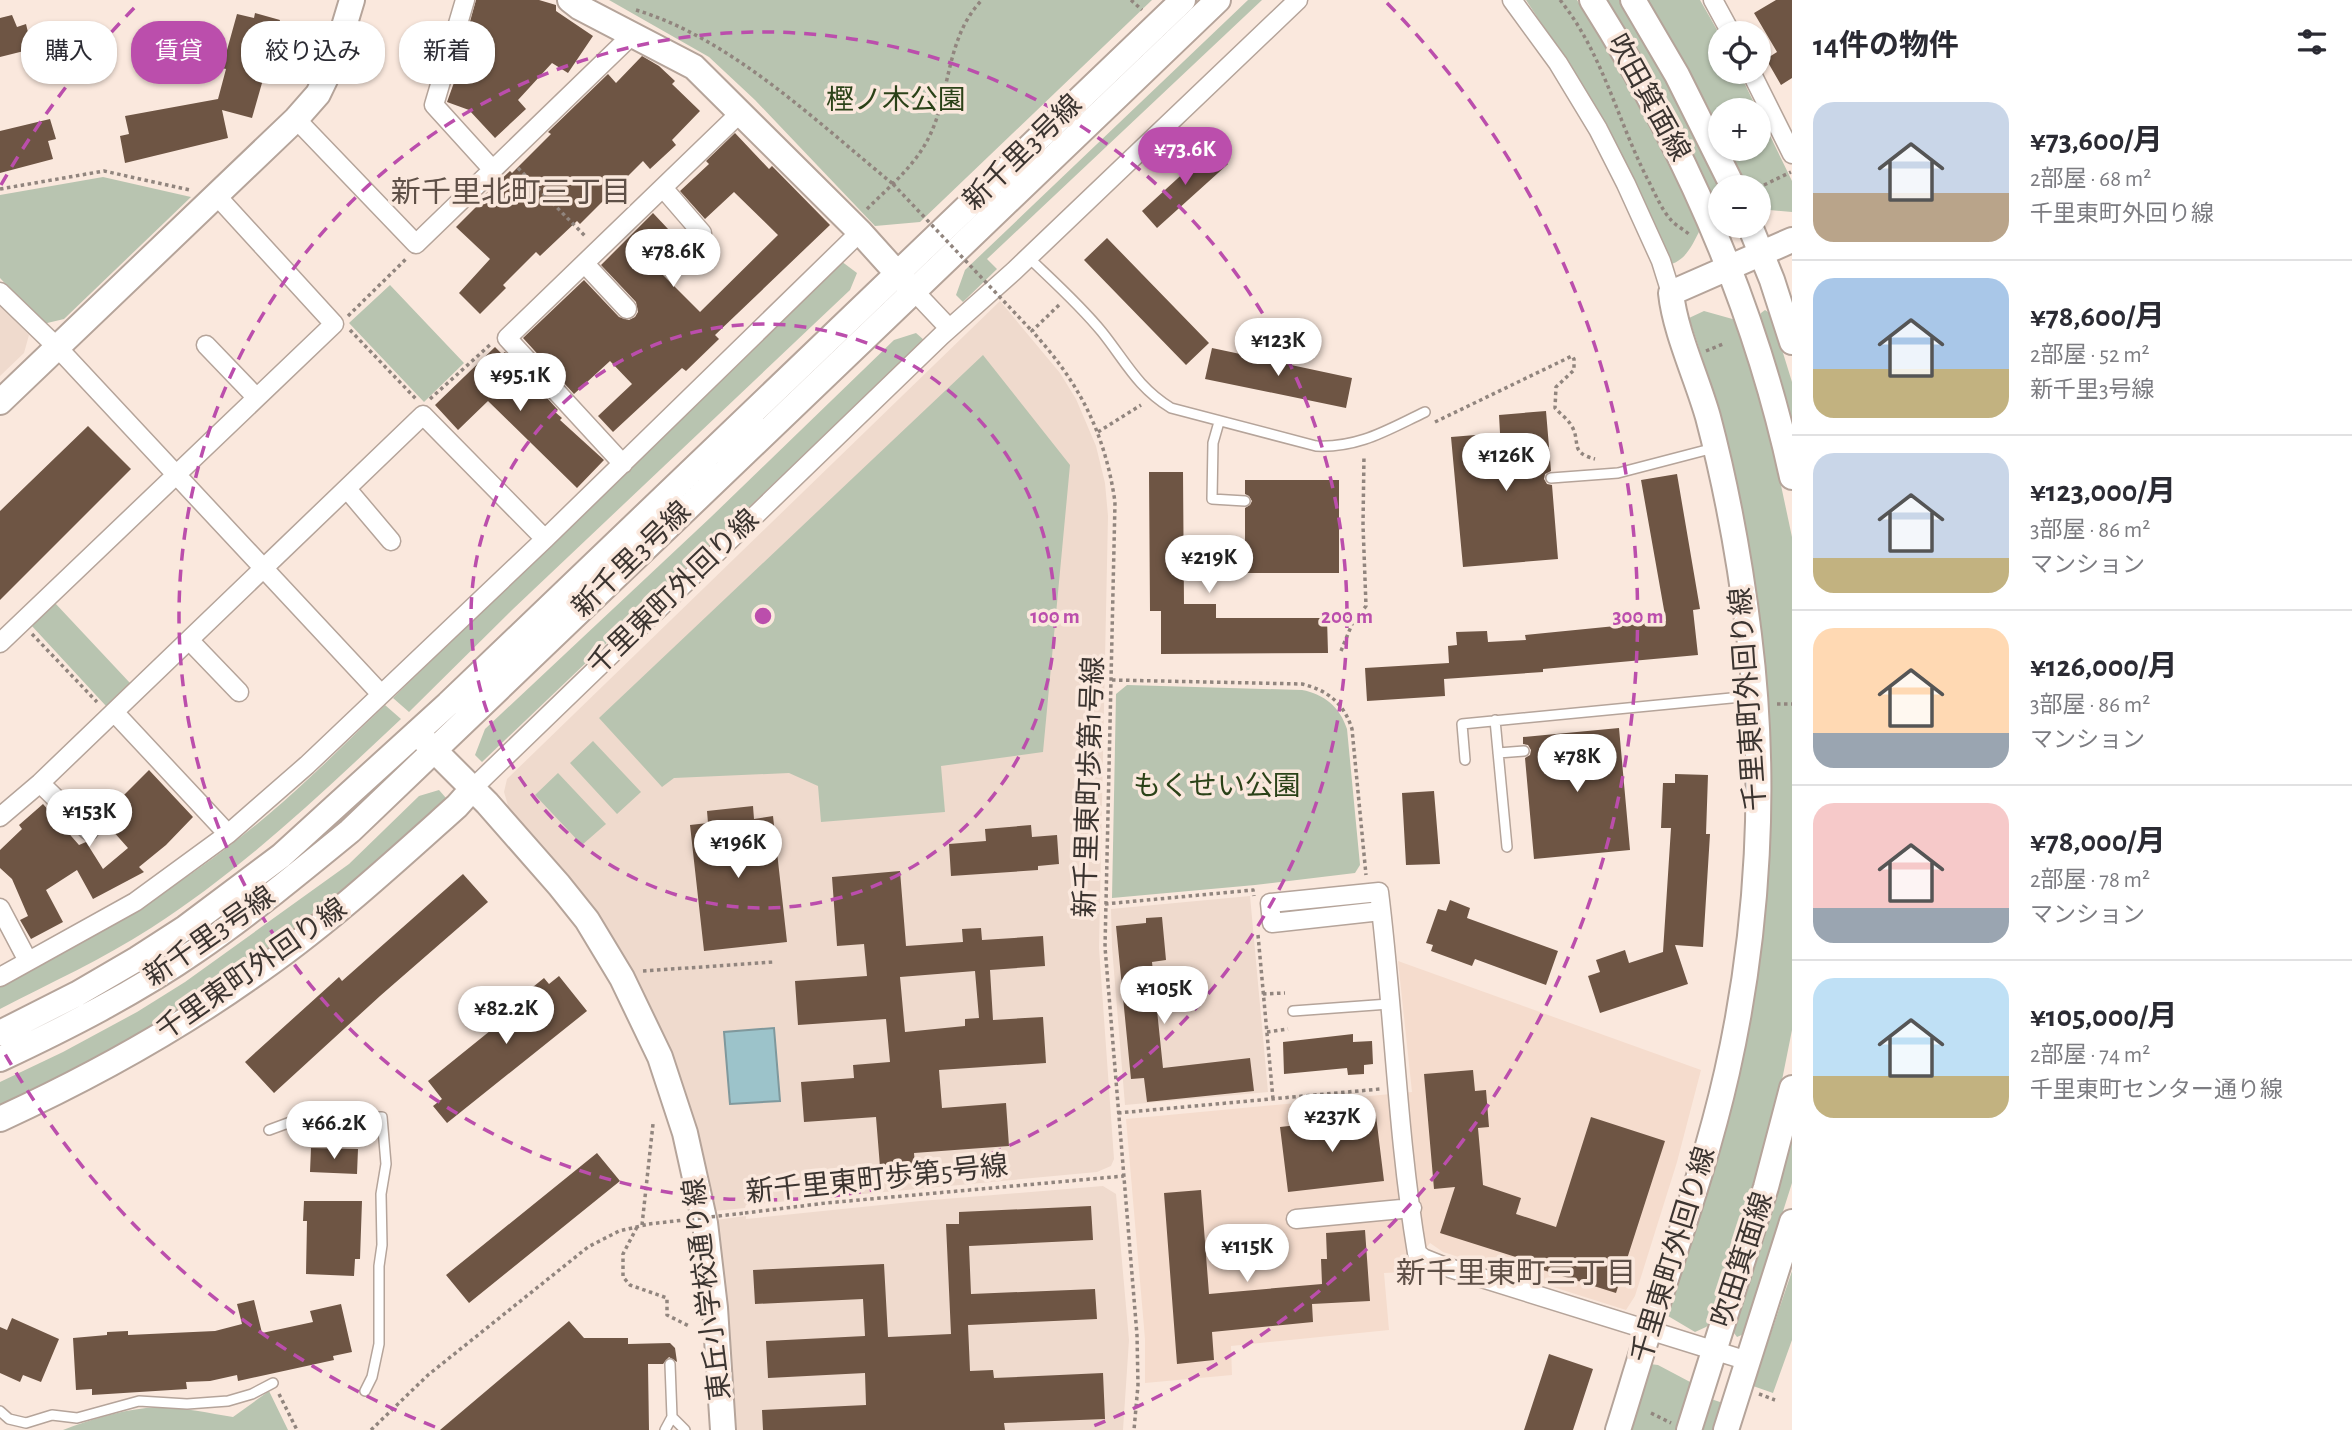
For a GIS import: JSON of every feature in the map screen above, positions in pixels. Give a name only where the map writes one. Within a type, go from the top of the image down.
[{"type":"street","points":[[0,402],[296,119],[318,94],[333,63],[352,0]]},
{"type":"street","points":[[465,0],[434,105],[493,170]]},
{"type":"street","points":[[570,0],[694,67],[860,224],[897,272],[949,328]]},
{"type":"street","name":"新千里3号線","points":[[0,1059],[102,1008],[195,951],[265,900],[350,831],[426,742],[897,272],[1183,0]]},
{"type":"street","name":"新千里3号線","points":[[0,1033],[110,976],[185,928],[426,742],[914,291],[1218,0]]},
{"type":"street","name":"千里東町外回り線","points":[[0,1119],[63,1090],[190,1018],[251,977],[353,899],[457,806],[949,328],[971,312],[1298,0]]},
{"type":"street","name":"千里東町外回り線","points":[[1512,0],[1558,63],[1598,129],[1661,261],[1716,447],[1737,542],[1755,696],[1756,845],[1752,907],[1739,1014],[1709,1142],[1618,1430]]},
{"type":"street","name":"吹田箕面線","points":[[1592,0],[1662,120],[1730,268],[1764,369],[1792,477]]},
{"type":"street","name":"吹田箕面線","points":[[1633,0],[1684,87],[1727,175]]},
{"type":"street","points":[[1713,0],[1724,21]]},
{"type":"street","points":[[296,119],[416,244],[632,35]]},
{"type":"street","points":[[1757,84],[1792,155]]},
{"type":"street","points":[[622,464],[507,338],[740,113]]},
{"type":"street","points":[[664,189],[702,233]]},
{"type":"street","points":[[0,643],[334,324],[216,195]]},
{"type":"street","points":[[0,977],[135,902],[228,834],[307,765],[622,464],[860,224]]},
{"type":"street","points":[[1755,238],[1792,342]]},
{"type":"street","points":[[1671,293],[1792,240]]},
{"type":"street","points":[[585,264],[627,309]]},
{"type":"street","points":[[0,292],[58,348],[380,693]]},
{"type":"street","points":[[206,345],[256,397]]},
{"type":"street","points":[[0,817],[40,783],[423,415],[545,539]]},
{"type":"street","points":[[347,489],[391,541]]},
{"type":"street","points":[[189,640],[239,692]]},
{"type":"street","points":[[114,712],[228,834]]},
{"type":"street","name":"東丘小学校通り線","points":[[426,742],[473,788],[587,920],[622,978],[660,1057],[685,1133],[705,1223],[715,1308],[723,1430]]},
{"type":"street","points":[[40,783],[89,831]]},
{"type":"street","points":[[1381,911],[1272,923],[1270,903],[1379,892],[1381,911],[1389,1004],[1417,1253],[1423,1258],[1748,1362]]},
{"type":"street","points":[[1318,898],[1319,918]]},
{"type":"street","points":[[0,908],[28,961]]},
{"type":"street","name":"吹田箕面線","points":[[1681,1427],[1714,1351],[1769,1177],[1792,1088]]},
{"type":"street","points":[[1296,1219],[1412,1208]]},
{"type":"street","name":"吹田箕面線","points":[[1726,1430],[1792,1222]]},
{"type":"lane","points":[[1028,257],[1102,332],[1128,370],[1154,398],[1171,408],[1316,446],[1338,446],[1363,441],[1425,412]]},
{"type":"lane","points":[[1219,422],[1212,452],[1212,499],[1245,501]]},
{"type":"lane","points":[[1551,478],[1610,475],[1716,447]]},
{"type":"lane","points":[[1465,760],[1462,724],[1755,696]]},
{"type":"lane","points":[[1495,720],[1507,847]]},
{"type":"lane","points":[[1498,754],[1524,751]]},
{"type":"lane","points":[[1293,1011],[1389,1004]]},
{"type":"lane","points":[[269,1130],[307,1116],[382,1117],[386,1164],[381,1194],[379,1344],[372,1377],[365,1391]]},
{"type":"lane","points":[[666,1430],[672,1416],[670,1364]]},
{"type":"lane","points":[[0,1412],[9,1419],[26,1423],[52,1415],[77,1418],[139,1401],[187,1404],[228,1401],[253,1394],[273,1383]]},
{"type":"lane","points":[[672,1416],[685,1430]]},
{"type":"path","points":[[860,224],[917,158],[930,135],[942,102],[956,40],[982,0]]},
{"type":"path","points":[[1130,0],[1146,13]]},
{"type":"path","points":[[1560,0],[1582,30],[1628,139],[1654,191],[1671,220],[1695,241]]},
{"type":"path","name":"新千里東町歩第1号線","points":[[634,10],[656,16],[719,49],[754,72],[893,184],[1032,331],[1065,371],[1081,396],[1098,432],[1112,483],[1115,516],[1105,947],[1138,1360],[1134,1430]]},
{"type":"path","points":[[507,156],[599,251]]},
{"type":"path","points":[[0,189],[104,171],[216,195]]},
{"type":"path","points":[[1771,182],[1792,172]]},
{"type":"path","points":[[416,244],[406,260],[342,322],[423,406],[489,344],[507,338]]},
{"type":"path","points":[[1032,331],[1061,303]]},
{"type":"path","points":[[1341,651],[1352,624],[1366,606],[1364,455]]},
{"type":"path","points":[[21,623],[103,709],[114,712]]},
{"type":"path","points":[[1112,680],[1302,684],[1333,698],[1345,711],[1353,729],[1366,875]]},
{"type":"path","points":[[1105,904],[1253,890],[1255,905]]},
{"type":"path","points":[[1257,926],[1273,1099]]},
{"type":"path","points":[[634,972],[774,962]]},
{"type":"path","points":[[1263,994],[1285,993]]},
{"type":"path","points":[[1267,1032],[1288,1029]]},
{"type":"path","points":[[1118,1112],[1398,1087]]},
{"type":"path","points":[[653,1124],[640,1226],[623,1254],[622,1277],[630,1285],[667,1298],[667,1315],[689,1325]]},
{"type":"path","name":"新千里東町歩第5号線","points":[[371,1430],[428,1375],[577,1255],[603,1238],[649,1224],[826,1203],[1124,1176]]},
{"type":"path","points":[[273,1383],[297,1430]]},
{"type":"path","points":[[1754,1392],[1775,1400]]},
{"type":"path","points":[[1651,1413],[1681,1427]]},
{"type":"shaded area","points":[[1000,301],[1060,373],[1076,399],[1096,446],[1105,483],[1108,516],[1099,948],[1114,1159],[1111,1166],[1097,1172],[746,1205],[745,1208],[714,1211],[701,1146],[668,1047],[598,915],[568,876],[509,809],[504,792],[507,779]]},
{"type":"shaded area","points":[[0,305],[29,335],[24,353],[0,376]]},
{"type":"shaded area","points":[[1250,896],[1268,1092],[1125,1105],[1111,909]]},
{"type":"shaded area","points":[[1398,961],[1701,1070],[1677,1162],[1635,1296],[1626,1310],[1443,1252],[1430,1243],[1406,1272],[1384,1273],[1389,1330],[1231,1346],[1232,1375],[1145,1383],[1145,1339],[1126,1119],[1412,1092]]},
{"type":"shaded area","points":[[1103,1186],[1116,1194],[1129,1340],[1123,1430],[737,1430],[716,1220]]},
{"type":"green space","name":"樫ノ木公園","points":[[609,0],[1152,0],[920,222],[875,226],[755,100],[709,57]]},
{"type":"green space","points":[[1248,0],[1262,0],[987,259],[997,269],[963,302],[956,295],[965,270]]},
{"type":"green space","points":[[1526,0],[1577,0],[1634,91],[1664,149],[1700,230],[1688,252],[1674,263],[1668,265],[1562,55]]},
{"type":"green space","points":[[1606,0],[1620,0],[1657,61],[1714,175],[1708,175],[1708,188],[1669,106]]},
{"type":"green space","points":[[1647,0],[1700,0],[1712,21],[1708,21],[1708,84],[1745,84],[1751,98],[1708,98],[1708,107]]},
{"type":"green space","points":[[1771,138],[1792,181],[1792,212],[1771,210],[1771,175],[1741,175],[1735,161],[1771,161]]},
{"type":"green space","points":[[103,177],[191,197],[64,319],[43,324],[0,278],[0,195]]},
{"type":"green space","points":[[841,261],[857,273],[850,290],[512,610],[409,712],[393,698]]},
{"type":"green space","points":[[390,285],[464,363],[424,402],[349,323]]},
{"type":"green space","points":[[1765,310],[1771,314],[1792,382],[1792,425],[1760,317]]},
{"type":"green space","points":[[1704,311],[1736,320],[1769,429],[1792,537],[1792,1030],[1761,1166],[1712,1322],[1695,1332],[1667,1313],[1700,1217],[1738,1076],[1762,647],[1751,563],[1735,480],[1689,318]]},
{"type":"green space","points":[[916,333],[924,340],[482,762],[475,755],[485,729],[711,517],[894,340]]},
{"type":"green space","points":[[983,355],[1070,465],[1043,752],[941,766],[945,812],[821,822],[818,786],[789,773],[674,778],[662,787],[599,718]]},
{"type":"green space","points":[[55,603],[130,683],[106,706],[31,625]]},
{"type":"green space","name":"もくせい公園","points":[[1127,685],[1302,690],[1324,698],[1340,714],[1347,729],[1360,865],[1355,873],[1112,898],[1116,694]]},
{"type":"green space","points":[[385,705],[401,719],[281,829],[218,881],[133,939],[0,1009],[0,986],[106,929],[206,863],[284,801]]},
{"type":"green space","points":[[593,741],[641,792],[617,814],[570,763]]},
{"type":"green space","points":[[391,773],[373,793],[296,863],[207,931],[120,985],[0,1049],[0,1043]]},
{"type":"green space","points":[[558,773],[606,824],[582,845],[535,795]]},
{"type":"green space","points":[[439,790],[446,798],[315,916],[279,944],[163,1020],[82,1065],[0,1105],[0,1082],[137,1012],[185,982],[349,864],[419,796]]},
{"type":"green space","points":[[1792,1140],[1792,1183],[1744,1334],[1737,1337],[1734,1333],[1735,1327]]},
{"type":"green space","points":[[1792,1271],[1792,1340],[1773,1393],[1753,1386]]},
{"type":"green space","points":[[1650,1364],[1658,1365],[1692,1383],[1677,1430],[1631,1430]]},
{"type":"green space","points":[[269,1391],[288,1430],[63,1430],[104,1416],[157,1407],[233,1417]]},
{"type":"green space","points":[[1711,1399],[1723,1403],[1714,1430],[1701,1430]]},
{"type":"water","points":[[774,1028],[780,1101],[730,1104],[724,1032]]},
{"type":"building","points":[[476,0],[539,0],[556,5],[556,11],[593,36],[568,73],[552,63],[518,100],[526,109],[495,138],[469,110],[447,102],[454,84],[495,84],[495,21],[470,21]]},
{"type":"building","points":[[1776,0],[1792,0],[1792,78],[1781,85],[1771,68],[1771,56],[1777,52],[1771,42],[1771,21],[1759,21],[1754,13]]},
{"type":"building","points":[[255,13],[280,20],[241,21],[241,84],[262,84],[252,118],[222,110],[228,138],[125,163],[120,136],[129,134],[125,116],[218,99],[222,84],[227,84],[227,50],[237,14],[254,18]]},
{"type":"building","points":[[12,15],[17,27],[21,26],[21,52],[0,57],[0,18]]},
{"type":"building","points":[[642,56],[659,66],[675,81],[672,84],[700,111],[672,140],[676,145],[650,169],[643,161],[580,224],[577,221],[540,256],[536,252],[503,285],[506,288],[480,314],[459,293],[490,259],[456,227],[482,201],[480,199],[510,171],[512,173],[551,134],[548,132],[608,74],[616,83]]},
{"type":"building","points":[[50,119],[56,139],[48,141],[53,159],[0,173],[0,131]]},
{"type":"building","points":[[735,133],[769,169],[772,166],[830,225],[715,335],[719,339],[686,371],[682,368],[613,432],[598,416],[632,384],[610,361],[574,394],[523,338],[584,280],[619,317],[629,320],[635,317],[638,312],[636,302],[601,265],[653,213],[669,230],[643,255],[700,312],[778,235],[734,192],[705,219],[680,191],[709,164],[706,161]]},
{"type":"building","points":[[1212,147],[1228,164],[1157,228],[1142,211]]},
{"type":"building","points":[[1107,238],[1209,343],[1186,365],[1084,260]]},
{"type":"building","points":[[495,347],[502,354],[505,352],[558,410],[555,412],[562,418],[560,420],[604,460],[577,488],[488,401],[458,430],[435,405]]},
{"type":"building","points":[[1212,348],[1352,378],[1346,408],[1205,379]]},
{"type":"building","points":[[1546,411],[1551,471],[1545,474],[1544,479],[1547,484],[1552,485],[1558,559],[1463,567],[1451,437],[1500,433],[1499,415]]},
{"type":"building","points":[[88,426],[131,469],[0,600],[0,511]]},
{"type":"building","points":[[1149,472],[1183,472],[1184,604],[1216,604],[1216,618],[1327,618],[1328,653],[1161,654],[1161,611],[1150,611]]},
{"type":"building","points":[[1677,474],[1700,609],[1693,610],[1698,655],[1543,669],[1543,672],[1444,679],[1445,696],[1367,701],[1365,668],[1449,663],[1448,646],[1457,645],[1456,632],[1487,631],[1488,642],[1526,640],[1525,635],[1666,621],[1641,480]]},
{"type":"building","points":[[1245,480],[1339,480],[1339,573],[1245,573],[1245,508],[1252,501],[1245,494]]},
{"type":"building","points":[[1619,728],[1630,850],[1534,859],[1525,758],[1530,755],[1531,750],[1528,745],[1523,744],[1523,737]]},
{"type":"building","points":[[149,770],[193,817],[166,845],[139,867],[144,872],[93,899],[77,870],[46,890],[63,922],[31,939],[20,920],[28,916],[12,879],[0,868],[0,850],[22,829],[19,825],[43,804],[79,845],[86,842],[103,869],[128,848],[96,812],[116,794],[120,799]]},
{"type":"building","points":[[1675,774],[1708,775],[1706,834],[1710,834],[1703,947],[1675,945],[1688,984],[1600,1013],[1588,976],[1600,972],[1596,960],[1625,950],[1629,963],[1663,952],[1671,828],[1661,828],[1663,783],[1675,783]]},
{"type":"building","points":[[1434,791],[1440,864],[1406,865],[1402,793]]},
{"type":"building","points":[[753,806],[754,819],[773,816],[787,942],[704,951],[690,825],[708,823],[707,811]]},
{"type":"building","points":[[1031,825],[1032,837],[1057,835],[1059,864],[1038,866],[1038,870],[951,876],[949,844],[986,841],[985,829]]},
{"type":"building","points":[[900,871],[906,946],[963,942],[962,929],[981,928],[982,940],[1043,936],[1045,966],[990,970],[993,1020],[1043,1017],[1046,1063],[939,1070],[942,1108],[1006,1103],[1009,1146],[914,1153],[915,1164],[880,1167],[876,1117],[804,1122],[801,1082],[854,1078],[853,1065],[890,1062],[886,1019],[798,1025],[795,981],[867,976],[864,944],[837,946],[832,877]],"holes":[[[975,971],[979,1018],[965,1019],[965,1026],[905,1032],[900,977]]]},
{"type":"building","points":[[463,874],[488,902],[274,1093],[245,1062],[339,977],[342,981]]},
{"type":"building","points":[[1450,900],[1470,908],[1467,918],[1558,951],[1546,985],[1475,959],[1472,966],[1431,951],[1433,945],[1426,943],[1438,909],[1446,911]]},
{"type":"building","points":[[1162,917],[1166,960],[1152,962],[1163,1068],[1250,1058],[1254,1091],[1147,1102],[1144,1078],[1131,1079],[1116,926],[1146,923],[1146,918]]},
{"type":"building","points":[[559,976],[587,1011],[447,1123],[433,1106],[442,1099],[428,1081],[511,1014],[507,1008],[544,978],[549,984]]},
{"type":"building","points":[[1353,1034],[1353,1042],[1372,1041],[1373,1064],[1364,1065],[1364,1074],[1348,1075],[1347,1068],[1284,1074],[1283,1042]]},
{"type":"building","points":[[1473,1070],[1475,1091],[1486,1090],[1489,1127],[1478,1128],[1483,1185],[1521,1198],[1516,1214],[1556,1227],[1591,1117],[1665,1141],[1616,1293],[1543,1270],[1544,1266],[1440,1233],[1455,1187],[1434,1189],[1424,1074]]},
{"type":"building","points":[[1376,1116],[1384,1181],[1288,1192],[1280,1127]]},
{"type":"building","points":[[311,1148],[358,1149],[357,1174],[310,1172]]},
{"type":"building","points":[[597,1153],[620,1181],[469,1303],[446,1275]]},
{"type":"building","points":[[1201,1190],[1209,1294],[1322,1284],[1321,1259],[1327,1259],[1326,1233],[1365,1230],[1370,1301],[1312,1304],[1313,1322],[1212,1332],[1214,1360],[1177,1364],[1164,1193]]},
{"type":"building","points":[[304,1201],[362,1201],[360,1259],[355,1259],[354,1276],[306,1274],[307,1221],[303,1221]]},
{"type":"building","points":[[1091,1206],[1093,1240],[969,1246],[971,1294],[1095,1289],[1097,1319],[968,1325],[970,1371],[993,1370],[994,1378],[1103,1373],[1105,1419],[1004,1423],[1005,1430],[763,1430],[762,1410],[866,1405],[865,1373],[768,1378],[766,1341],[865,1336],[863,1299],[755,1304],[753,1270],[884,1264],[888,1337],[951,1334],[946,1224],[959,1224],[959,1212]]},
{"type":"building","points":[[254,1300],[262,1333],[313,1322],[310,1311],[341,1304],[352,1352],[333,1356],[334,1360],[238,1381],[237,1375],[210,1381],[186,1382],[187,1389],[92,1395],[92,1389],[76,1390],[73,1338],[107,1335],[107,1332],[128,1331],[128,1335],[215,1331],[242,1324],[237,1304]]},
{"type":"building","points":[[12,1318],[59,1339],[41,1382],[23,1375],[20,1382],[0,1373],[0,1327],[7,1330]]},
{"type":"building","points":[[569,1321],[584,1338],[628,1338],[628,1344],[670,1343],[675,1348],[677,1362],[669,1357],[663,1364],[648,1364],[649,1430],[440,1430]]},
{"type":"building","points":[[1549,1354],[1593,1369],[1573,1430],[1524,1430]]},
{"type":"district","name":"新千里北町三丁目","points":[[511,193]]},
{"type":"district","name":"新千里東町三丁目","points":[[1516,1274]]}]
